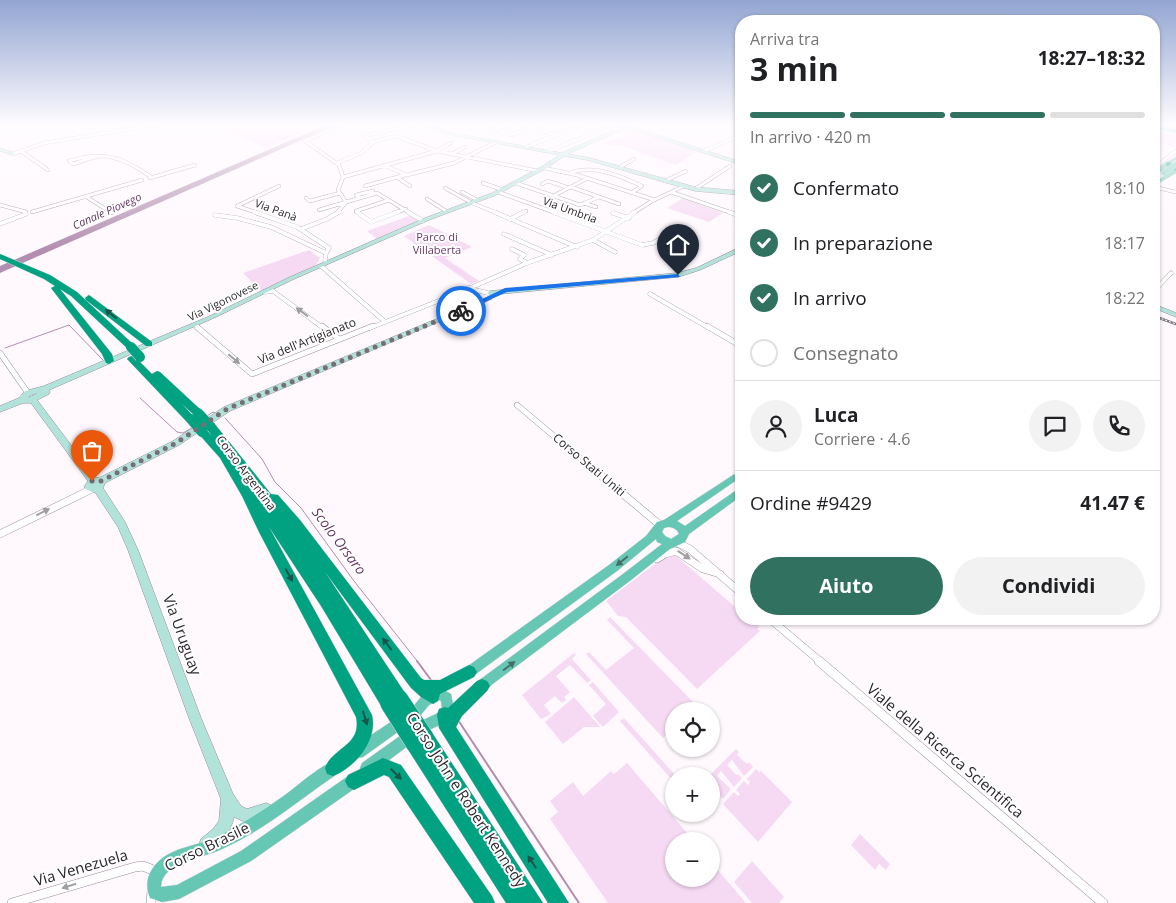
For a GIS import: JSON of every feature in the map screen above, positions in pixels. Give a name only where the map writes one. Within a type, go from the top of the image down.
[{"type":"highway","name":"Corso Argentina","points":[[2,257],[55,285],[69,296],[127,349],[206,429],[238,458],[283,522],[394,701]]},
{"type":"highway","points":[[55,285],[95,302],[149,346]]},
{"type":"highway","points":[[55,285],[112,362]]},
{"type":"highway","name":"Corso Argentina","points":[[206,429],[239,471],[394,701]]},
{"type":"highway","points":[[221,450],[248,495],[364,715],[367,727],[363,739],[353,751],[333,768]]},
{"type":"highway","points":[[238,458],[256,474],[296,523],[430,695],[469,672]]},
{"type":"highway","points":[[482,686],[452,716],[447,718],[559,903]]},
{"type":"highway","name":"Corso John e Robert Kennedy","points":[[394,701],[422,736],[533,903]]},
{"type":"highway","name":"Corso John e Robert Kennedy","points":[[422,736],[516,903]]},
{"type":"highway","points":[[354,781],[383,766],[395,771],[485,903]]},
{"type":"main road","points":[[1160,169],[1163,168],[1174,171],[1160,180]]},
{"type":"main road","points":[[469,672],[614,568],[650,539],[662,525],[735,477]]},
{"type":"main road","points":[[482,686],[735,496]]},
{"type":"main road","points":[[662,525],[658,534],[661,539],[678,539]]},
{"type":"main road","points":[[662,525],[680,526],[678,539]]},
{"type":"main road","points":[[422,736],[447,718],[447,698],[430,695]]},
{"type":"main road","name":"Corso Brasile","points":[[422,736],[246,856],[179,892],[162,895],[155,893],[153,870],[200,849],[212,846],[271,814],[284,802],[416,712],[430,695]]},
{"type":"street","points":[[43,166],[48,170]]},
{"type":"street","points":[[134,166],[151,177]]},
{"type":"street","points":[[0,223],[25,213],[191,166]]},
{"type":"street","points":[[338,166],[343,177],[338,188],[346,202]]},
{"type":"street","points":[[343,177],[380,166]]},
{"type":"street","points":[[386,166],[405,175]]},
{"type":"street","points":[[365,186],[440,166]]},
{"type":"street","points":[[517,166],[538,171]]},
{"type":"street","name":"Via Vigonovese","points":[[0,409],[198,325],[327,260],[340,258],[446,211],[501,191],[547,166]]},
{"type":"street","points":[[616,166],[684,186],[735,192]]},
{"type":"street","points":[[695,188],[730,166]]},
{"type":"street","points":[[544,168],[588,178],[655,200]]},
{"type":"street","points":[[570,173],[576,169],[604,172],[620,176],[642,186],[631,193]]},
{"type":"street","points":[[665,181],[686,171]]},
{"type":"street","points":[[398,178],[410,186]]},
{"type":"street","points":[[553,196],[588,178]]},
{"type":"street","points":[[542,184],[548,181],[619,204]]},
{"type":"street","points":[[483,183],[501,191]]},
{"type":"street","points":[[516,183],[580,205],[599,197]]},
{"type":"street","name":"Via Panà","points":[[279,186],[237,206],[301,229],[340,212],[346,202]]},
{"type":"street","points":[[472,290],[527,264],[593,240],[655,200],[684,186]]},
{"type":"street","points":[[1160,186],[1173,191]]},
{"type":"street","points":[[446,188],[510,219],[577,247]]},
{"type":"street","name":"Via Umbria","points":[[501,191],[645,245],[667,235]]},
{"type":"street","points":[[462,192],[474,201]]},
{"type":"street","points":[[671,192],[735,214]]},
{"type":"street","name":"Via Panà","points":[[306,198],[310,201],[340,193]]},
{"type":"street","points":[[318,210],[377,193],[423,221]]},
{"type":"street","points":[[85,196],[112,212]]},
{"type":"street","points":[[427,199],[446,211]]},
{"type":"street","points":[[389,200],[356,211],[371,222],[406,209]]},
{"type":"street","points":[[584,203],[596,207]]},
{"type":"street","points":[[0,205],[25,213]]},
{"type":"street","points":[[510,219],[526,211]]},
{"type":"street","points":[[615,213],[629,218]]},
{"type":"street","name":"Via Panà","points":[[215,216],[229,216],[288,234],[327,260]]},
{"type":"street","points":[[301,229],[329,248],[324,267],[384,321]]},
{"type":"street","points":[[504,234],[552,255]]},
{"type":"street","points":[[593,240],[615,252]]},
{"type":"street","points":[[512,250],[524,255],[520,259],[527,264]]},
{"type":"street","points":[[0,534],[176,443],[227,409],[473,306],[488,295],[505,290],[678,275],[698,269],[735,252]]},
{"type":"street","points":[[1160,285],[1171,273]]},
{"type":"street","points":[[472,290],[488,295]]},
{"type":"street","name":"Via dell'Artigianato","points":[[198,325],[252,374],[410,311],[472,290]]},
{"type":"street","points":[[268,291],[339,339]]},
{"type":"street","points":[[650,294],[735,343]]},
{"type":"street","points":[[1160,308],[1176,315]]},
{"type":"street","points":[[1160,314],[1176,320]]},
{"type":"street","points":[[0,353],[32,396]]},
{"type":"street","name":"Via Uruguay","points":[[32,396],[96,485],[122,525],[195,718],[228,799],[236,811],[247,816],[261,813],[284,802]]},
{"type":"street","name":"Corso Stati Uniti","points":[[517,405],[662,525]]},
{"type":"street","points":[[678,539],[735,588]]},
{"type":"street","points":[[627,578],[640,572],[666,552],[674,550],[680,552],[702,570],[720,574]]},
{"type":"street","points":[[546,617],[558,629]]},
{"type":"street","name":"Viale della Ricerca Scientifica","points":[[777,625],[1103,903]]},
{"type":"street","name":"Via Uruguay","points":[[200,849],[217,836],[228,823],[228,799]]},
{"type":"street","name":"Via Venezuela","points":[[12,903],[135,867],[143,866],[153,870]]},
{"type":"street","points":[[151,903],[150,897],[153,887]]},
{"type":"street","points":[[170,903],[179,892]]},
{"type":"green space","points":[[683,198],[723,213],[709,222],[667,208]]},
{"type":"green space","points":[[412,215],[418,221],[377,239],[367,231]]},
{"type":"green space","name":"Parco di Villaberta","points":[[429,225],[472,247],[445,258],[479,281],[471,284],[404,236]]},
{"type":"green space","points":[[309,250],[320,258],[316,265],[261,291],[243,273]]},
{"type":"green space","points":[[668,554],[675,555],[735,607],[735,625],[757,625],[759,627],[757,629],[760,631],[697,689],[626,617],[618,616],[606,601]]},
{"type":"green space","points":[[610,617],[693,702],[665,702],[665,736],[663,738],[586,654],[589,652],[606,670],[634,648],[607,620]]},
{"type":"green space","points":[[574,653],[576,655],[572,659],[591,680],[587,683],[570,665],[556,676],[570,692],[564,697],[566,700],[562,703],[555,696],[544,705],[551,714],[541,719],[522,695]]},
{"type":"green space","points":[[593,682],[619,712],[603,727],[593,716],[606,704],[589,685]]},
{"type":"green space","points":[[574,697],[600,727],[584,727],[563,744],[545,722]]},
{"type":"green space","points":[[624,718],[668,767],[665,767],[665,772],[620,721]]},
{"type":"green space","points":[[736,749],[739,752],[737,755],[747,764],[749,762],[753,767],[744,776],[732,760],[727,765],[736,775],[738,774],[742,778],[734,787],[721,771],[720,772],[720,767],[718,767]]},
{"type":"green space","points":[[627,763],[665,807],[665,822],[678,822],[686,832],[665,832],[665,887],[720,887],[720,873],[746,903],[608,903],[550,819],[558,812],[550,801],[573,782],[583,796],[611,771],[614,774]]},
{"type":"green space","points":[[756,769],[759,772],[761,771],[792,802],[758,842],[723,804],[734,792],[738,796],[740,794],[736,790],[744,781],[748,785],[750,782],[747,779]]},
{"type":"green space","points":[[720,779],[731,789],[723,799],[720,796]]},
{"type":"green space","points":[[860,834],[890,864],[886,870],[879,864],[875,870],[851,845]]},
{"type":"green space","points":[[752,861],[784,897],[779,903],[752,903],[734,882]]},
{"type":"shaded area","points":[[231,166],[242,166],[0,273],[0,266]]},
{"type":"waterway","name":"Scolo Orsaro","points":[[5,348],[69,325],[103,360]]},
{"type":"waterway","name":"Scolo Orsaro","points":[[140,398],[177,432],[183,433],[192,428]]},
{"type":"waterway","name":"Scolo Orsaro","points":[[207,416],[213,412],[215,413]]},
{"type":"waterway","name":"Scolo Orsaro","points":[[225,418],[262,459],[275,482],[301,508],[354,581],[418,662]]},
{"type":"waterway","name":"Scolo Orsaro","points":[[417,661],[431,680]]},
{"type":"waterway","name":"Scolo Orsaro","points":[[458,720],[579,903]]},
{"type":"railway","points":[[1160,318],[1176,324]]},
{"type":"way so far","points":[[92,481],[101,481],[129,465],[176,443],[227,409],[461,311]]},
{"type":"route","points":[[461,311],[493,298],[505,290],[678,275]]},
{"type":"water label","name":"Canale Piovego","points":[[107,211]]}]
